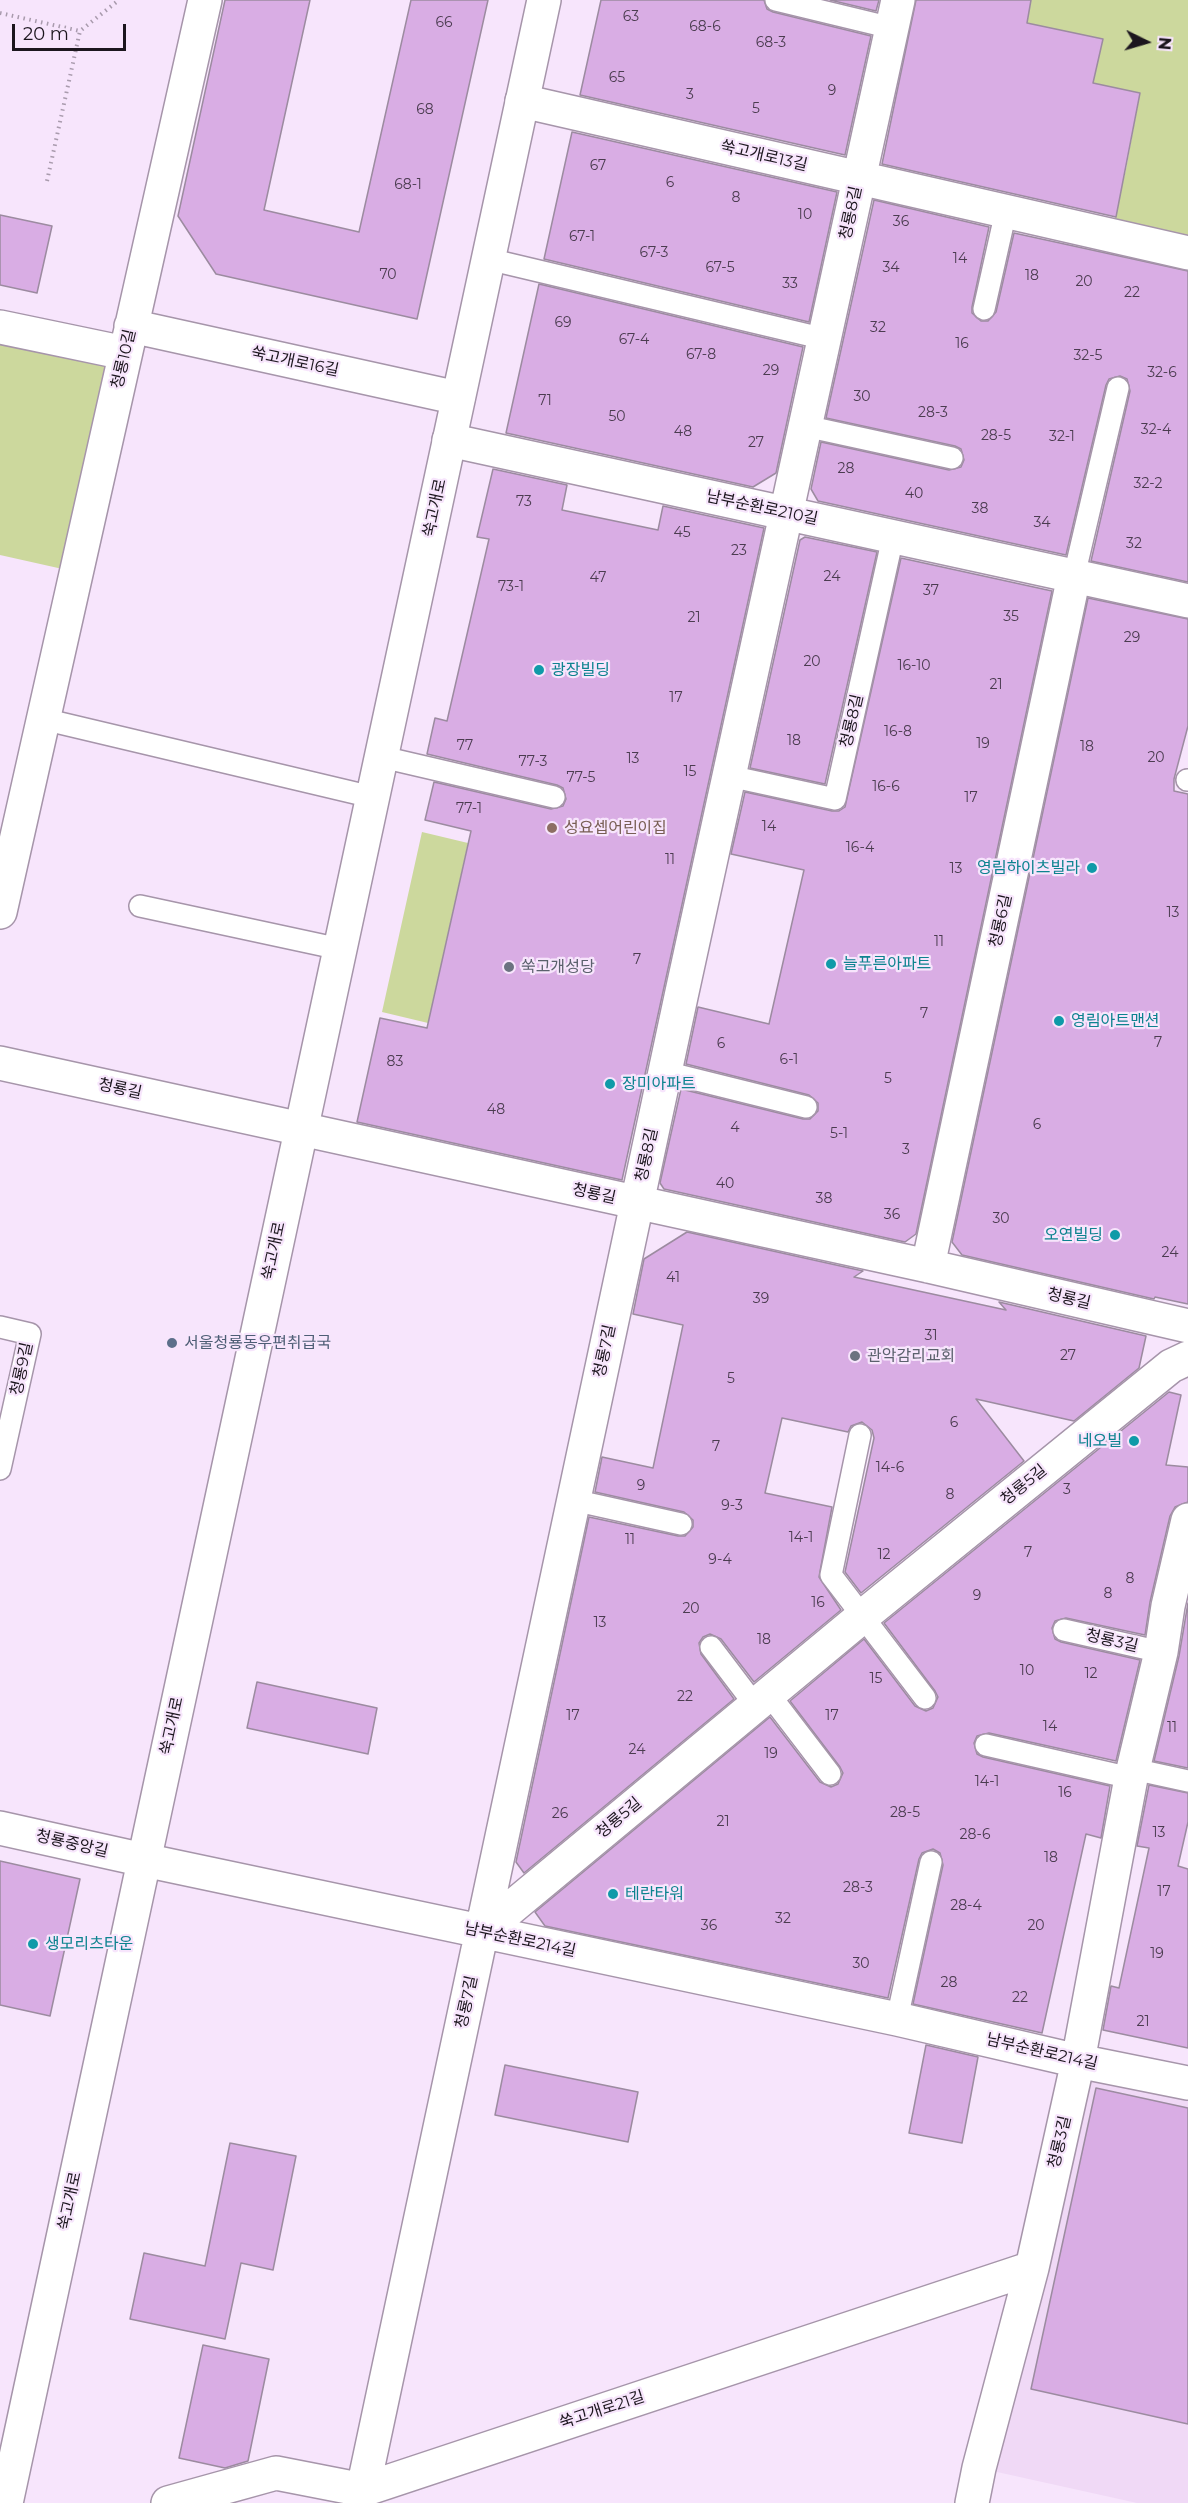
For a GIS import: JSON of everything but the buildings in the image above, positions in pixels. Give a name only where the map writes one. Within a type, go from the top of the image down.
[{"type":"street","name":"청룡10길","points":[[0,912],[205,0]]},
{"type":"street","name":"쑥고개로","points":[[6,2503],[544,0]]},
{"type":"street","name":"청룡8길","points":[[637,1203],[895,14]]},
{"type":"street","name":"쑥고개로13길","points":[[522,101],[1188,253]]},
{"type":"street","name":"쑥고개로16길","points":[[0,327],[128,339],[458,398]]},
{"type":"street","name":"남부순환로210길","points":[[449,440],[1188,601]]},
{"type":"street","name":"청룡6길","points":[[928,1266],[1074,576]]},
{"type":"street","name":"청룡길","points":[[0,1063],[928,1266],[1188,1326]]},
{"type":"street","name":"청룡7길","points":[[362,2496],[637,1203]]},
{"type":"street","name":"청룡5길","points":[[482,1932],[862,1616],[1171,1366],[1188,1358]]},
{"type":"street","name":"청룡3길","points":[[972,2503],[979,2468],[1032,2268],[1078,2061],[1132,1773],[1161,1652],[1178,1608],[1188,1520]]},
{"type":"street","name":"청룡중앙길","points":[[0,1827],[144,1860]]},
{"type":"street","name":"남부순환로214길","points":[[144,1860],[897,2019],[1078,2061],[1188,2083]]},
{"type":"street","name":"쑥고개로21길","points":[[168,2503],[276,2473],[362,2496],[1032,2268]]},
{"type":"lane","points":[[776,0],[895,14]]},
{"type":"lane","points":[[984,309],[1006,211]]},
{"type":"lane","points":[[488,259],[825,339]]},
{"type":"lane","points":[[1074,576],[1118,388]]},
{"type":"lane","points":[[806,426],[952,458]]},
{"type":"lane","name":"청룡8길","points":[[729,776],[835,799],[893,537]]},
{"type":"lane","points":[[44,719],[372,796]]},
{"type":"lane","points":[[381,757],[554,797]]},
{"type":"lane","points":[[140,906],[340,949]]},
{"type":"lane","points":[[665,1072],[806,1107]]},
{"type":"lane","name":"청룡9길","points":[[0,1327],[30,1334],[0,1469]]},
{"type":"lane","points":[[860,1435],[831,1575],[925,1698]]},
{"type":"lane","points":[[573,1500],[681,1524]]},
{"type":"lane","name":"청룡3길","points":[[1064,1630],[1161,1652]]},
{"type":"lane","points":[[711,1647],[830,1774]]},
{"type":"lane","points":[[986,1745],[1132,1773],[1188,1781]]},
{"type":"lane","points":[[897,2019],[931,1862]]},
{"type":"path","points":[[47,181],[80,31],[119,0]]},
{"type":"path","points":[[0,13],[80,31]]},
{"type":"shaded area","points":[[1078,2061],[1188,2083],[1188,2503],[1137,2503],[979,2468]]},
{"type":"green space","points":[[1031,0],[1188,0],[1188,251],[1111,234],[1140,93],[1093,83],[1103,39],[1027,23]]},
{"type":"green space","points":[[0,322],[127,343],[76,572],[0,555]]},
{"type":"green space","points":[[422,832],[468,843],[428,1023],[382,1012]]},
{"type":"place","name":"광장빌딩","points":[[539,670]]},
{"type":"place","name":"성요셉어린이집","points":[[552,828]]},
{"type":"place","name":"영림하이츠빌라","points":[[1092,868]]},
{"type":"place","name":"늘푸른아파트","points":[[831,964]]},
{"type":"place","name":"쑥고개성당","points":[[509,967]]},
{"type":"place","name":"영림아트맨션","points":[[1059,1021]]},
{"type":"place","name":"장미아파트","points":[[610,1084]]},
{"type":"place","name":"오연빌딩","points":[[1115,1235]]},
{"type":"place","name":"서울청룡동우편취급국","points":[[172,1343]]},
{"type":"place","name":"관악감리교회","points":[[855,1356]]},
{"type":"place","name":"네오빌","points":[[1134,1441]]},
{"type":"place","name":"테란타워","points":[[613,1894]]},
{"type":"place","name":"생모리츠타운","points":[[33,1944]]}]
